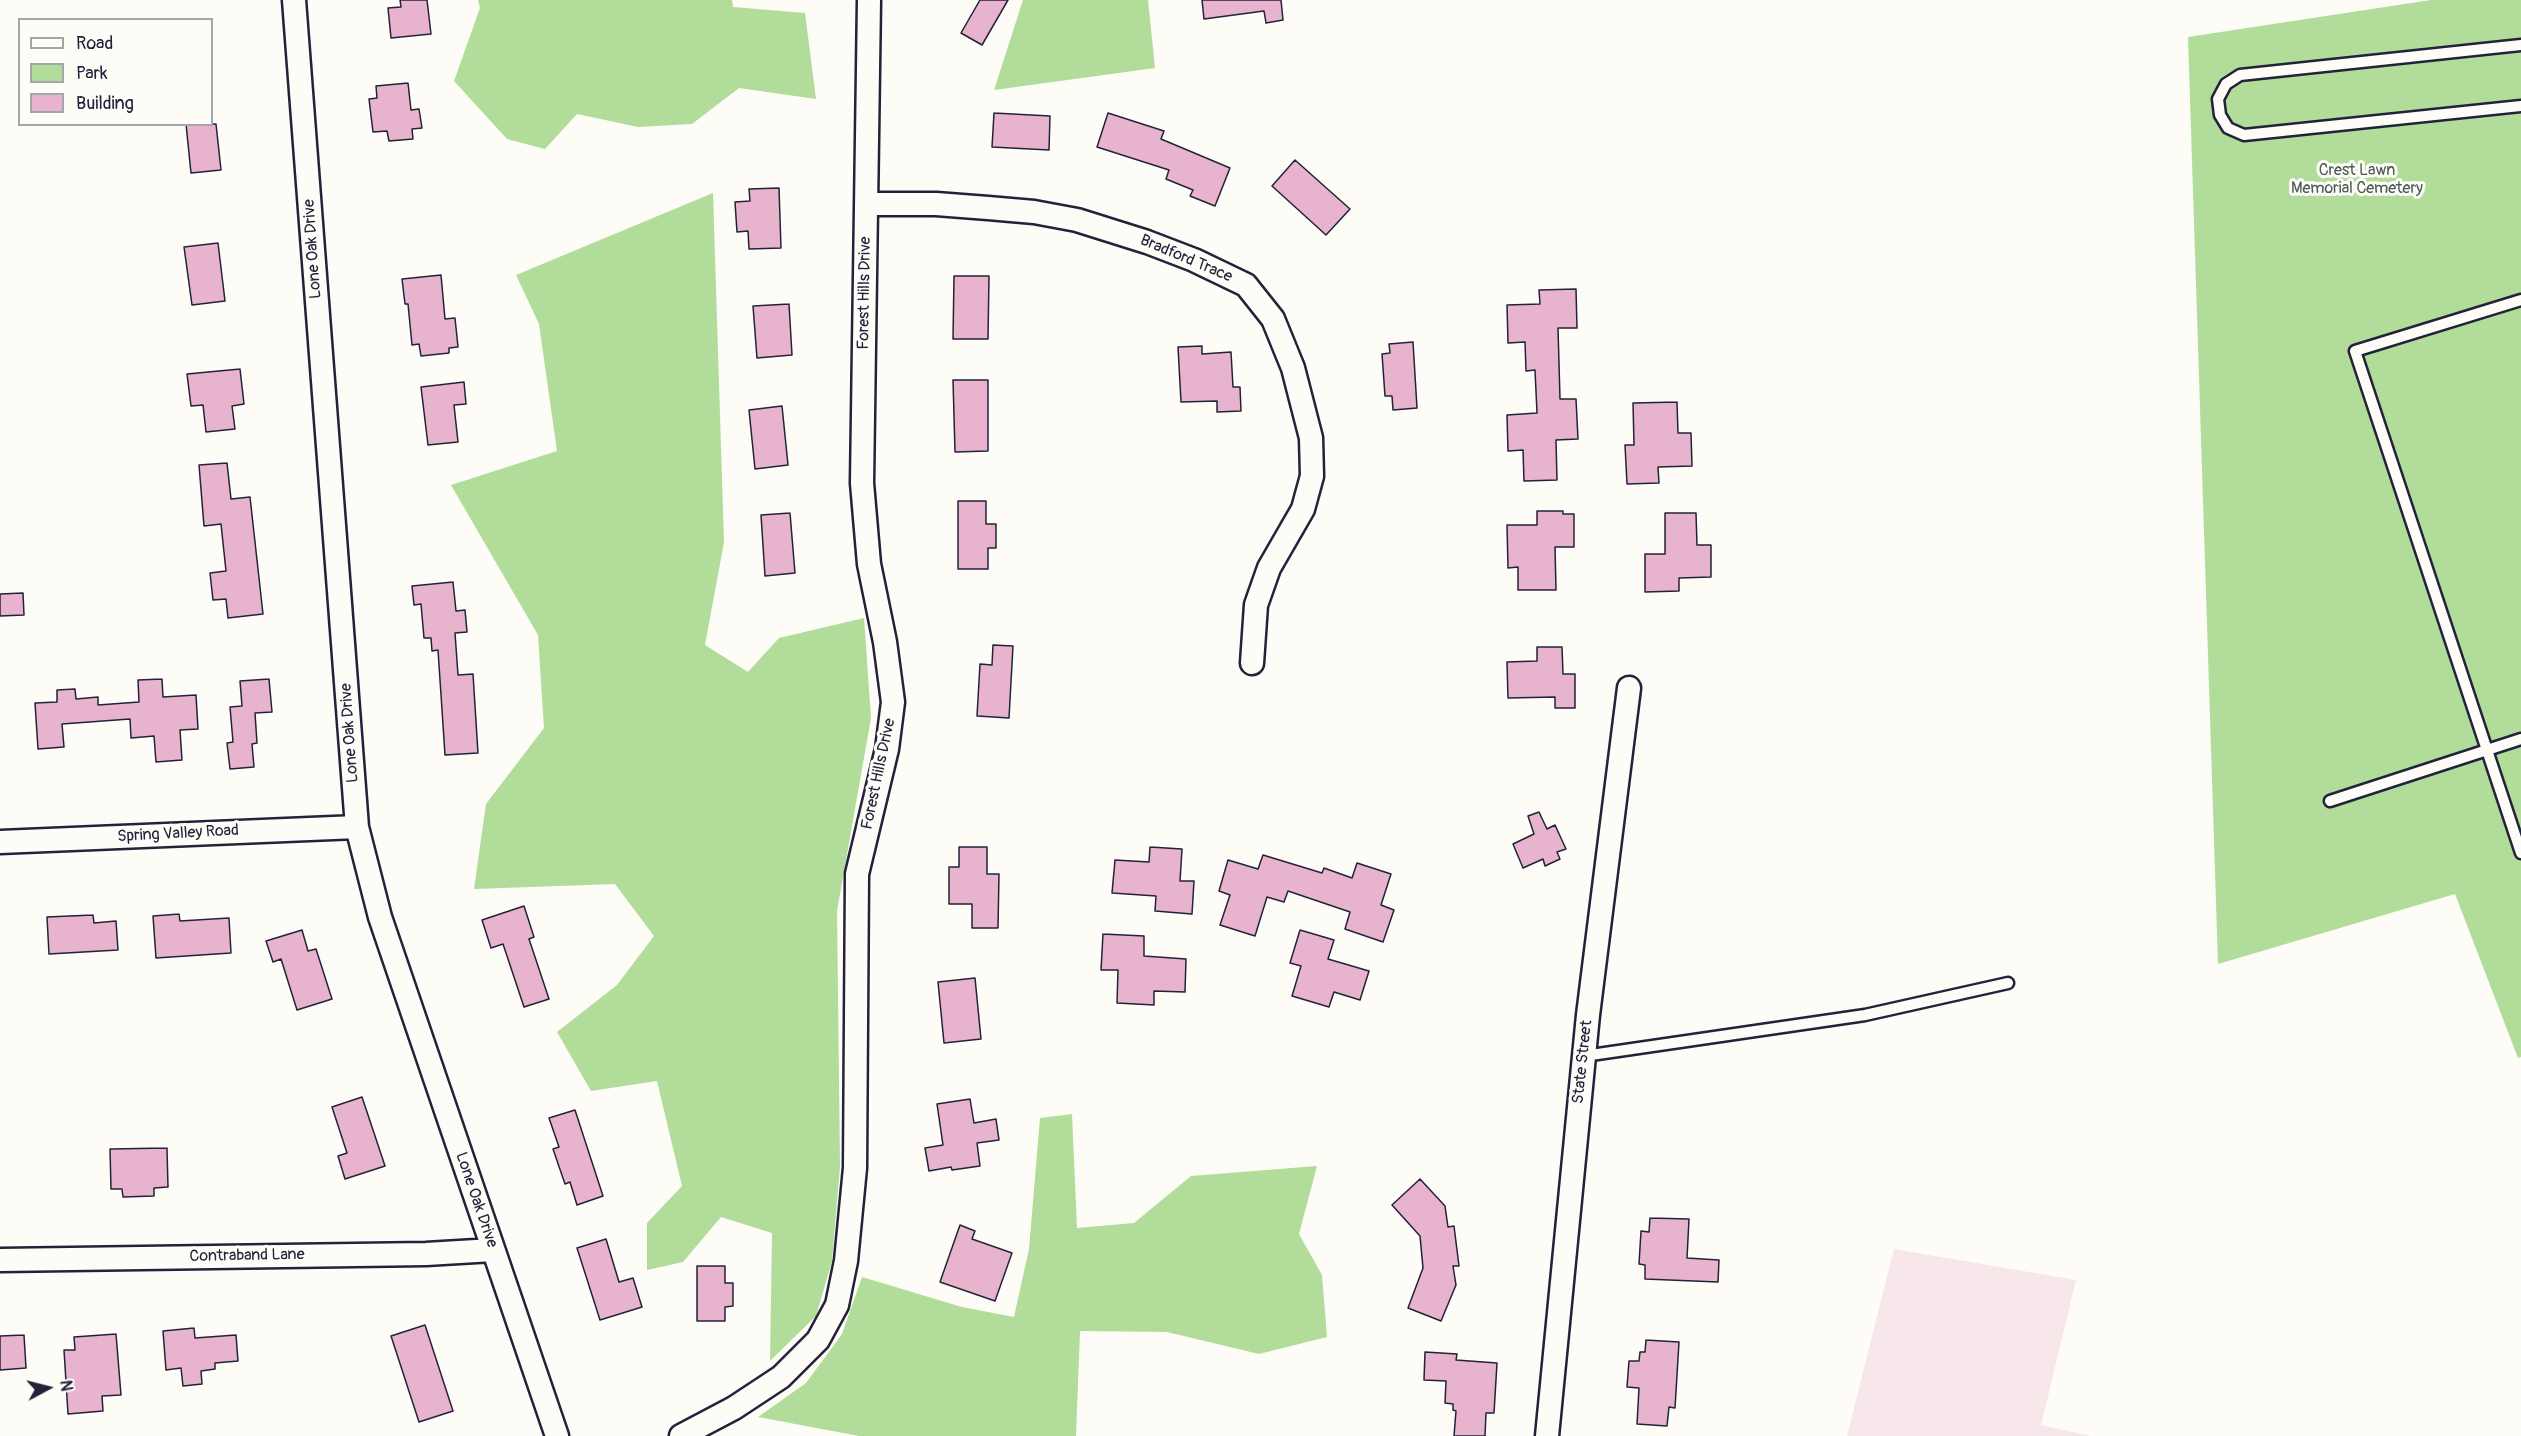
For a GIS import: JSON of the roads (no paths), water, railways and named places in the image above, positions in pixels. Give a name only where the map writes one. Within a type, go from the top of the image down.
[{"type":"street","name":"Lone Oak Drive","points":[[294,0],[357,827],[380,918],[557,1436]]},
{"type":"street","name":"Forest Hills Drive","points":[[681,1436],[734,1408],[781,1377],[818,1340],[837,1305],[846,1261],[855,1168],[857,874],[887,750],[893,702],[885,642],[869,564],[862,483],[869,0]]},
{"type":"street","name":"Bradford Trace","points":[[866,204],[936,204],[1034,212],[1077,220],[1166,249],[1246,285],[1273,319],[1293,368],[1311,438],[1312,476],[1304,509],[1269,568],[1256,605],[1252,663]]},
{"type":"street","name":"State Street","points":[[1547,1436],[1584,1056],[1629,688]]},
{"type":"street","name":"Spring Valley Road","points":[[0,842],[357,827]]},
{"type":"street","name":"Contraband Lane","points":[[0,1260],[426,1254],[493,1250]]},
{"type":"lane","points":[[2521,45],[2240,75],[2226,84],[2218,99],[2220,116],[2228,128],[2244,135],[2521,106]]},
{"type":"lane","points":[[2521,300],[2355,351],[2521,853]]},
{"type":"lane","points":[[2330,801],[2521,739]]},
{"type":"lane","points":[[1584,1056],[1864,1015],[2008,983]]},
{"type":"park label","name":"Crest Lawn Memorial Cemetery","points":[[2357,180]]}]
